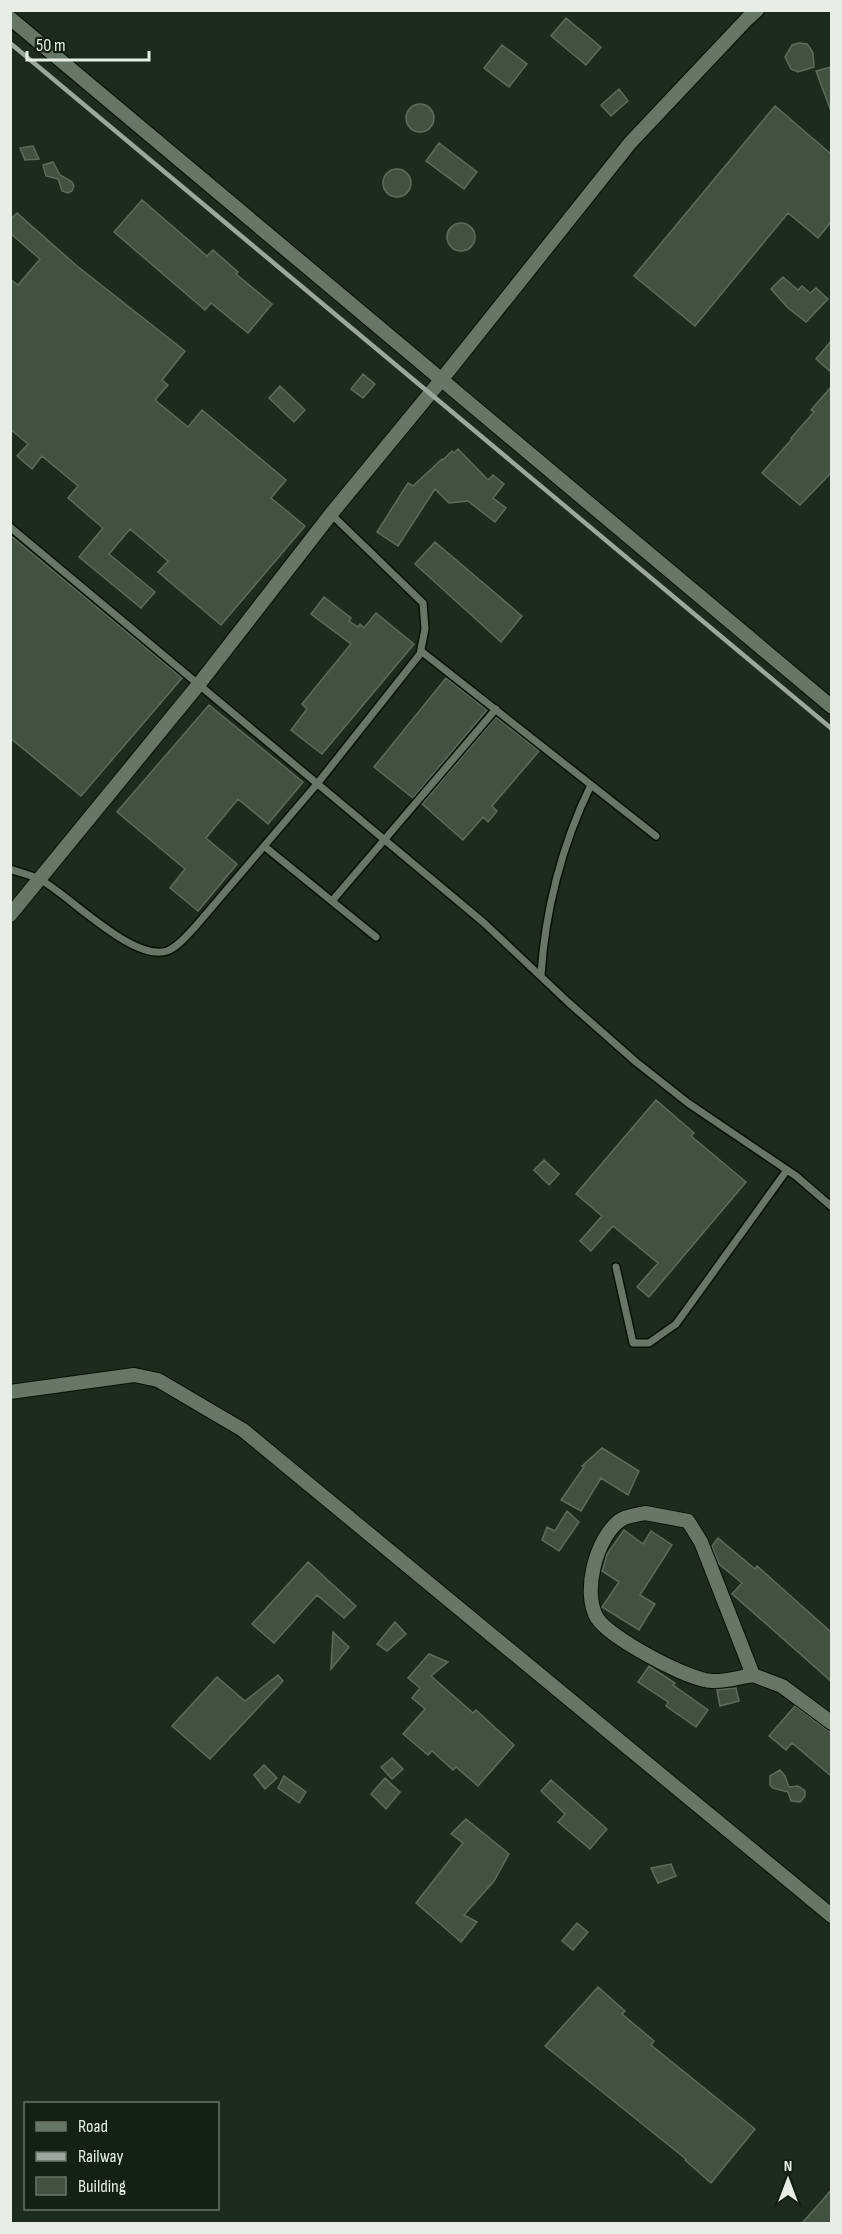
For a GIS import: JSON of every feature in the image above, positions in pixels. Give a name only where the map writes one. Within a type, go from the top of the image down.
[{"type":"street","points":[[10,915],[200,684],[331,514],[630,143],[757,10]]},
{"type":"street","points":[[10,18],[831,707]]},
{"type":"street","points":[[10,1392],[134,1375],[158,1380],[243,1430],[831,1916]]},
{"type":"street","points":[[753,1675],[701,1542],[688,1521],[645,1513],[620,1520],[601,1543],[593,1566],[592,1600],[597,1617],[605,1627],[671,1668],[712,1682],[753,1675],[782,1686],[831,1723]]},
{"type":"lane","points":[[10,869],[40,879],[126,942],[146,950],[166,951],[178,944],[195,927],[317,784],[421,651],[425,629],[423,603],[331,514]]},
{"type":"lane","points":[[10,527],[483,922],[636,1062],[688,1103],[787,1170],[831,1207]]},
{"type":"lane","points":[[421,651],[656,836]]},
{"type":"lane","points":[[332,901],[496,710]]},
{"type":"lane","points":[[541,975],[546,927],[561,861],[591,785]]},
{"type":"lane","points":[[264,846],[376,937]]},
{"type":"lane","points":[[616,1267],[633,1343],[649,1343],[676,1324],[787,1170]]},
{"type":"building","points":[[566,18],[601,47],[586,65],[551,36]]},
{"type":"building","points":[[807,44],[810,48],[813,53],[814,67],[798,72],[791,69],[785,57],[792,45]]},
{"type":"building","points":[[502,45],[527,64],[509,87],[484,68]]},
{"type":"building","points":[[831,67],[831,111],[816,71]]},
{"type":"building","points":[[619,89],[628,101],[611,116],[601,105]]},
{"type":"building","points":[[420,104],[430,108],[434,118],[430,128],[420,132],[410,128],[406,118],[410,108]]},
{"type":"building","points":[[775,106],[831,154],[831,222],[818,238],[788,213],[695,326],[634,276]]},
{"type":"building","points":[[439,143],[477,172],[464,189],[426,161]]},
{"type":"building","points":[[33,146],[39,159],[25,160],[20,148]]},
{"type":"building","points":[[53,162],[60,175],[72,182],[74,186],[72,191],[68,193],[62,191],[58,179],[46,176],[43,165]]},
{"type":"building","points":[[397,169],[407,173],[411,183],[407,193],[397,197],[387,193],[383,183],[387,173]]},
{"type":"building","points":[[142,200],[207,256],[213,250],[238,272],[236,274],[272,304],[248,333],[211,303],[205,310],[114,232]]},
{"type":"building","points":[[17,213],[77,266],[185,351],[162,380],[168,385],[155,400],[188,427],[202,410],[286,480],[271,498],[305,526],[221,625],[158,572],[168,561],[130,529],[109,554],[155,592],[141,608],[79,557],[103,528],[68,498],[78,486],[42,456],[32,469],[17,456],[28,444],[10,429],[10,279],[18,285],[40,259],[10,233],[10,220]]},
{"type":"building","points":[[461,223],[471,227],[475,237],[471,247],[461,251],[451,247],[447,237],[451,227]]},
{"type":"building","points":[[783,277],[798,290],[802,286],[810,293],[816,288],[828,299],[806,322],[787,307],[771,289]]},
{"type":"building","points":[[831,341],[831,372],[816,359]]},
{"type":"building","points":[[363,374],[375,384],[363,398],[351,389]]},
{"type":"building","points":[[280,386],[305,410],[294,422],[269,398]]},
{"type":"building","points":[[831,387],[831,473],[800,505],[762,473],[814,412],[811,410]]},
{"type":"building","points":[[458,449],[488,480],[493,475],[504,484],[493,498],[506,508],[495,522],[468,501],[449,503],[435,489],[398,546],[377,532],[408,483],[413,486],[442,459]]},
{"type":"building","points":[[10,535],[182,678],[81,796],[10,738]]},
{"type":"building","points":[[435,542],[522,616],[501,642],[415,564]]},
{"type":"building","points":[[324,597],[351,618],[349,621],[358,627],[360,624],[364,628],[376,613],[414,644],[322,754],[291,730],[307,709],[302,704],[351,644],[311,614]]},
{"type":"building","points":[[446,678],[487,710],[413,798],[374,767]]},
{"type":"building","points":[[209,705],[303,782],[268,824],[238,799],[206,838],[237,864],[198,911],[170,888],[185,869],[117,812]]},
{"type":"building","points":[[496,717],[539,751],[492,806],[497,811],[488,822],[483,817],[463,840],[422,804]]},
{"type":"building","points":[[656,1100],[694,1133],[691,1136],[746,1182],[649,1297],[637,1287],[658,1263],[613,1226],[591,1251],[580,1241],[602,1216],[576,1194]]},
{"type":"building","points":[[544,1160],[559,1174],[549,1185],[534,1170]]},
{"type":"building","points":[[602,1448],[639,1471],[628,1495],[601,1478],[581,1511],[561,1500],[584,1467],[582,1466]]},
{"type":"building","points":[[567,1511],[579,1522],[559,1551],[542,1540],[547,1527],[555,1531]]},
{"type":"building","points":[[624,1530],[643,1544],[651,1531],[672,1545],[640,1595],[655,1604],[639,1630],[602,1607],[619,1582],[602,1571],[607,1554]]},
{"type":"building","points":[[718,1538],[755,1569],[757,1566],[831,1632],[831,1681],[732,1594],[742,1583],[719,1564],[712,1546]]},
{"type":"building","points":[[308,1562],[356,1606],[344,1618],[317,1595],[274,1643],[252,1624]]},
{"type":"building","points":[[395,1622],[406,1634],[387,1651],[377,1644]]},
{"type":"building","points":[[333,1632],[349,1647],[331,1669]]},
{"type":"building","points":[[429,1654],[448,1662],[431,1676],[473,1713],[476,1710],[514,1745],[478,1786],[456,1767],[453,1770],[432,1751],[428,1755],[403,1734],[425,1709],[412,1698],[420,1688],[408,1678]]},
{"type":"building","points":[[649,1666],[675,1683],[673,1685],[708,1710],[696,1727],[666,1706],[668,1702],[638,1682]]},
{"type":"building","points":[[278,1675],[283,1681],[210,1759],[172,1726],[217,1677],[245,1701]]},
{"type":"building","points":[[736,1688],[739,1701],[720,1706],[717,1690]]},
{"type":"building","points":[[795,1706],[831,1733],[831,1776],[792,1743],[786,1750],[769,1736]]},
{"type":"building","points":[[392,1758],[403,1769],[392,1779],[381,1767]]},
{"type":"building","points":[[264,1765],[277,1778],[265,1789],[254,1775]]},
{"type":"building","points":[[780,1770],[789,1787],[798,1786],[805,1791],[805,1796],[800,1802],[791,1801],[788,1792],[770,1785],[770,1776]]},
{"type":"building","points":[[284,1776],[306,1792],[299,1803],[278,1788]]},
{"type":"building","points":[[385,1778],[400,1792],[386,1809],[371,1794]]},
{"type":"building","points":[[551,1780],[607,1829],[590,1849],[558,1822],[565,1814],[541,1791]]},
{"type":"building","points":[[466,1819],[509,1854],[494,1881],[464,1915],[477,1922],[461,1942],[416,1903],[463,1843],[451,1834]]},
{"type":"building","points":[[671,1864],[676,1876],[658,1883],[651,1868]]},
{"type":"building","points":[[577,1923],[588,1932],[573,1950],[562,1941]]},
{"type":"building","points":[[598,1987],[625,2011],[622,2014],[654,2041],[651,2045],[755,2129],[711,2183],[686,2159],[545,2046]]},
{"type":"building","points":[[831,2190],[831,2223],[802,2223],[820,2203]]},
{"type":"railway","points":[[10,43],[832,729]]}]
